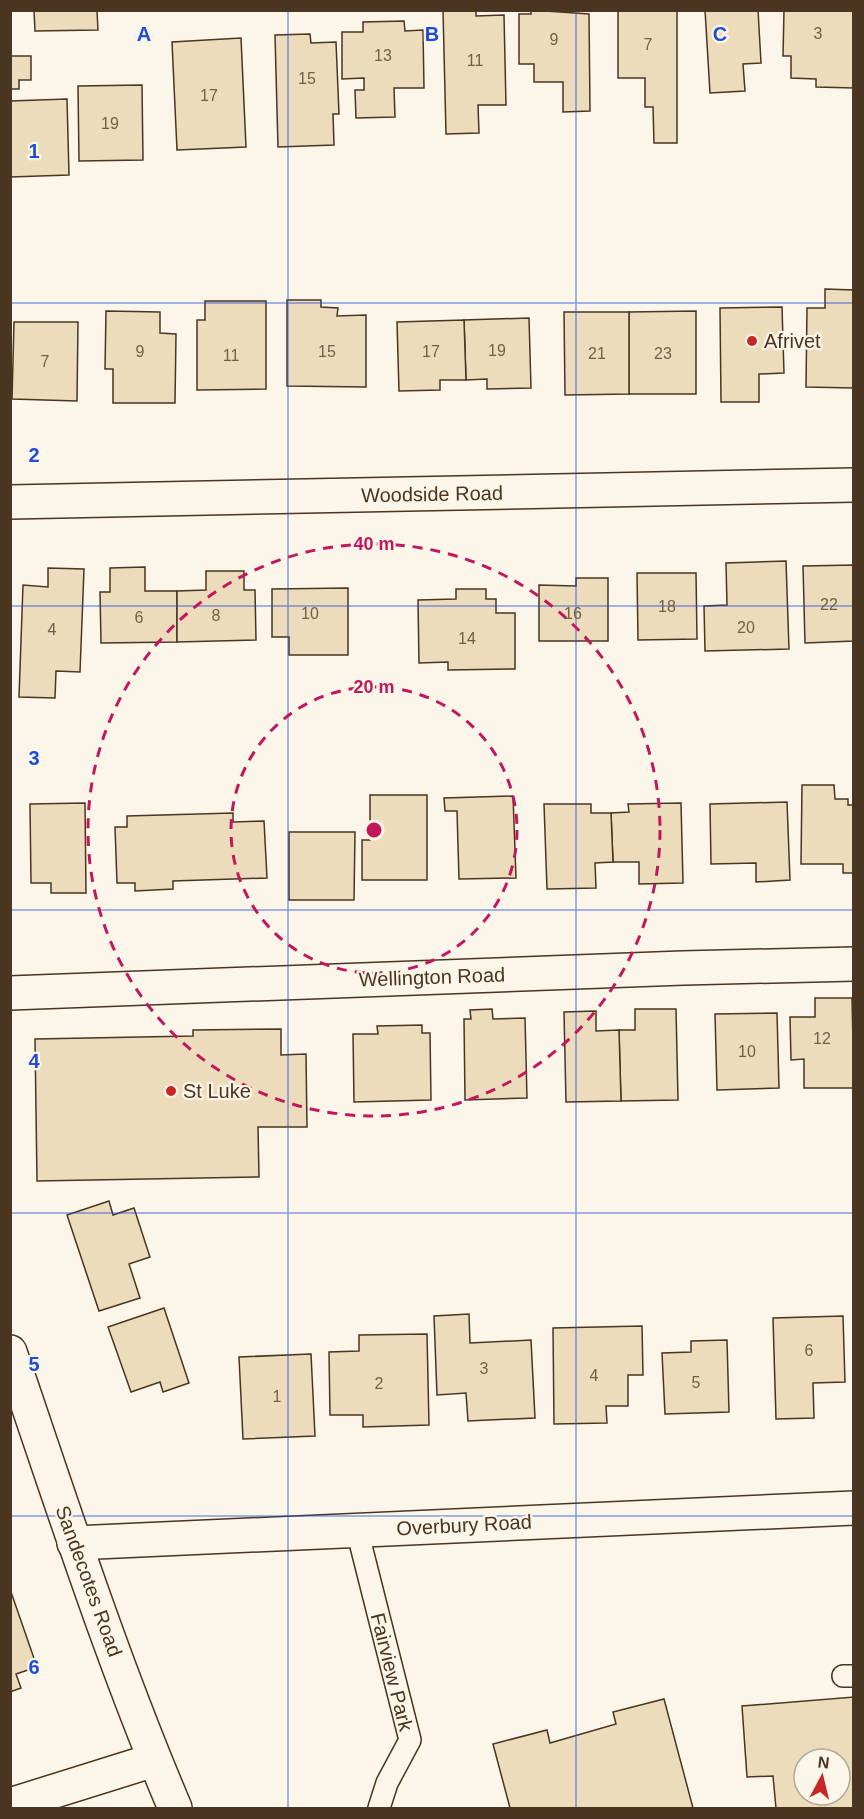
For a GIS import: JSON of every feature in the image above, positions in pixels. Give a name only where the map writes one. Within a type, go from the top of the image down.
[{"type":"street","name":"Woodside Road","points":[[10,502],[854,485]]},
{"type":"street","name":"Wellington Road","points":[[10,993],[683,968],[854,964]]},
{"type":"street","name":"Sandecotes Road","points":[[10,1352],[74,1543],[154,1760],[175,1809]]},
{"type":"street","name":"Overbury Road","points":[[74,1543],[854,1508]]},
{"type":"street","points":[[10,1805],[154,1760]]},
{"type":"lane","name":"Fairview Park","points":[[357,1530],[410,1740],[387,1784],[379,1809]]},
{"type":"building","points":[[34,10],[108,11],[97,11],[98,30],[35,31]]},
{"type":"building","points":[[443,10],[476,10],[476,16],[504,15],[506,105],[478,105],[479,133],[446,134]]},
{"type":"building","points":[[531,10],[589,14],[590,111],[563,112],[563,82],[534,82],[534,64],[519,64],[519,14],[531,14]]},
{"type":"building","points":[[618,10],[677,10],[677,143],[654,143],[653,107],[645,107],[645,78],[618,78]]},
{"type":"building","points":[[705,10],[758,10],[761,63],[743,64],[745,91],[710,93]]},
{"type":"building","points":[[784,10],[854,10],[854,88],[816,87],[816,79],[791,78],[791,56],[783,56]]},
{"type":"building","points":[[404,21],[405,31],[423,30],[424,88],[394,88],[395,117],[356,118],[355,90],[364,90],[364,78],[342,79],[342,32],[363,32],[363,22]]},
{"type":"building","points":[[310,34],[311,43],[336,42],[339,114],[333,114],[334,145],[278,147],[275,35]]},
{"type":"building","points":[[241,38],[246,147],[177,150],[172,42]]},
{"type":"building","points":[[10,56],[31,56],[31,80],[19,80],[19,89],[10,89]]},
{"type":"building","points":[[142,85],[143,160],[79,161],[78,86]]},
{"type":"building","points":[[67,99],[69,175],[10,177],[10,101]]},
{"type":"building","points":[[825,289],[854,290],[854,388],[806,387],[807,308],[825,308]]},
{"type":"building","points":[[287,300],[321,300],[321,307],[338,308],[337,316],[366,315],[366,387],[287,386]]},
{"type":"building","points":[[205,301],[266,301],[266,389],[197,390],[197,320],[205,320]]},
{"type":"building","name":"Afrivet","points":[[782,307],[784,373],[759,374],[759,402],[721,402],[720,308]]},
{"type":"building","points":[[106,311],[160,312],[160,333],[176,334],[175,403],[113,403],[113,369],[105,369]]},
{"type":"building","points":[[696,311],[696,394],[629,394],[629,312]]},
{"type":"building","points":[[564,312],[629,312],[629,394],[565,395]]},
{"type":"building","points":[[529,318],[531,388],[487,389],[487,379],[466,380],[464,320]]},
{"type":"building","points":[[464,320],[466,380],[440,380],[440,390],[399,391],[397,322]]},
{"type":"building","points":[[14,322],[78,322],[77,401],[12,399]]},
{"type":"building","points":[[786,561],[789,649],[705,651],[704,606],[727,605],[726,563]]},
{"type":"building","points":[[854,565],[854,641],[805,643],[803,566]]},
{"type":"building","points":[[145,567],[145,591],[177,591],[177,642],[101,643],[100,592],[110,592],[110,568]]},
{"type":"building","points":[[48,568],[84,569],[80,672],[56,671],[55,698],[19,697],[23,585],[48,587]]},
{"type":"building","points":[[206,571],[244,571],[244,590],[255,590],[256,640],[177,642],[177,591],[206,590]]},
{"type":"building","points":[[637,573],[696,573],[697,639],[638,640]]},
{"type":"building","points":[[576,578],[608,578],[608,641],[539,641],[539,585],[576,586]]},
{"type":"building","points":[[348,588],[348,655],[289,655],[289,637],[272,637],[272,589]]},
{"type":"building","points":[[456,589],[486,589],[486,599],[496,599],[496,613],[515,613],[515,669],[448,670],[448,662],[419,663],[418,600],[456,599]]},
{"type":"building","points":[[802,785],[834,785],[835,799],[848,799],[848,805],[854,805],[854,873],[843,873],[843,864],[801,864]]},
{"type":"building","points":[[370,795],[427,795],[427,880],[362,880],[362,840],[370,840]]},
{"type":"building","points":[[513,796],[516,878],[459,879],[457,811],[445,811],[444,798]]},
{"type":"building","points":[[787,802],[790,880],[756,882],[756,863],[711,864],[710,804]]},
{"type":"building","points":[[85,803],[86,893],[51,893],[51,883],[31,883],[30,804]]},
{"type":"building","points":[[681,803],[683,883],[639,884],[639,862],[613,862],[611,813],[629,812],[628,804]]},
{"type":"building","points":[[544,804],[591,804],[591,813],[611,813],[613,862],[595,863],[596,888],[547,889]]},
{"type":"building","points":[[233,813],[233,822],[264,821],[267,878],[173,881],[173,889],[135,891],[135,883],[117,883],[115,827],[127,827],[127,816]]},
{"type":"building","points":[[289,832],[355,832],[354,900],[289,900]]},
{"type":"building","points":[[815,998],[852,998],[854,1088],[804,1088],[804,1059],[791,1060],[790,1017],[815,1017]]},
{"type":"building","points":[[492,1009],[493,1019],[525,1018],[527,1098],[465,1100],[464,1019],[471,1019],[470,1010]]},
{"type":"building","points":[[635,1009],[676,1009],[678,1100],[621,1101],[619,1030],[635,1030]]},
{"type":"building","points":[[596,1011],[596,1031],[619,1030],[621,1101],[566,1102],[564,1012]]},
{"type":"building","points":[[777,1013],[779,1088],[717,1090],[715,1014]]},
{"type":"building","points":[[422,1025],[422,1033],[430,1033],[431,1100],[354,1102],[353,1034],[378,1034],[377,1026]]},
{"type":"building","name":"St Luke","points":[[281,1029],[281,1055],[306,1054],[307,1127],[258,1127],[259,1177],[37,1181],[35,1039],[193,1036],[193,1030]]},
{"type":"building","points":[[109,1201],[113,1215],[134,1208],[150,1257],[129,1264],[140,1298],[99,1311],[67,1215]]},
{"type":"building","points":[[164,1308],[189,1383],[163,1392],[160,1382],[131,1392],[108,1327]]},
{"type":"building","points":[[469,1314],[470,1343],[531,1340],[535,1418],[468,1421],[466,1393],[437,1395],[434,1316]]},
{"type":"building","points":[[843,1316],[845,1382],[813,1383],[814,1418],[776,1419],[773,1318]]},
{"type":"building","points":[[642,1326],[643,1375],[628,1375],[628,1406],[606,1406],[607,1423],[554,1424],[553,1328]]},
{"type":"building","points":[[427,1334],[429,1425],[363,1427],[363,1415],[330,1415],[329,1352],[359,1351],[359,1335]]},
{"type":"building","points":[[727,1340],[729,1412],[665,1414],[662,1353],[691,1352],[691,1341]]},
{"type":"building","points":[[311,1354],[315,1436],[243,1439],[239,1357]]},
{"type":"building","points":[[11,1592],[37,1667],[16,1674],[21,1688],[10,1692]]},
{"type":"building","points":[[854,1697],[854,1808],[776,1808],[773,1776],[747,1777],[742,1706]]},
{"type":"building","points":[[664,1699],[693,1808],[510,1808],[493,1744],[547,1730],[550,1743],[616,1724],[613,1712]]},
{"type":"place","name":"Afrivet","points":[[752,341]]},
{"type":"place","name":"St Luke","points":[[171,1091]]}]
